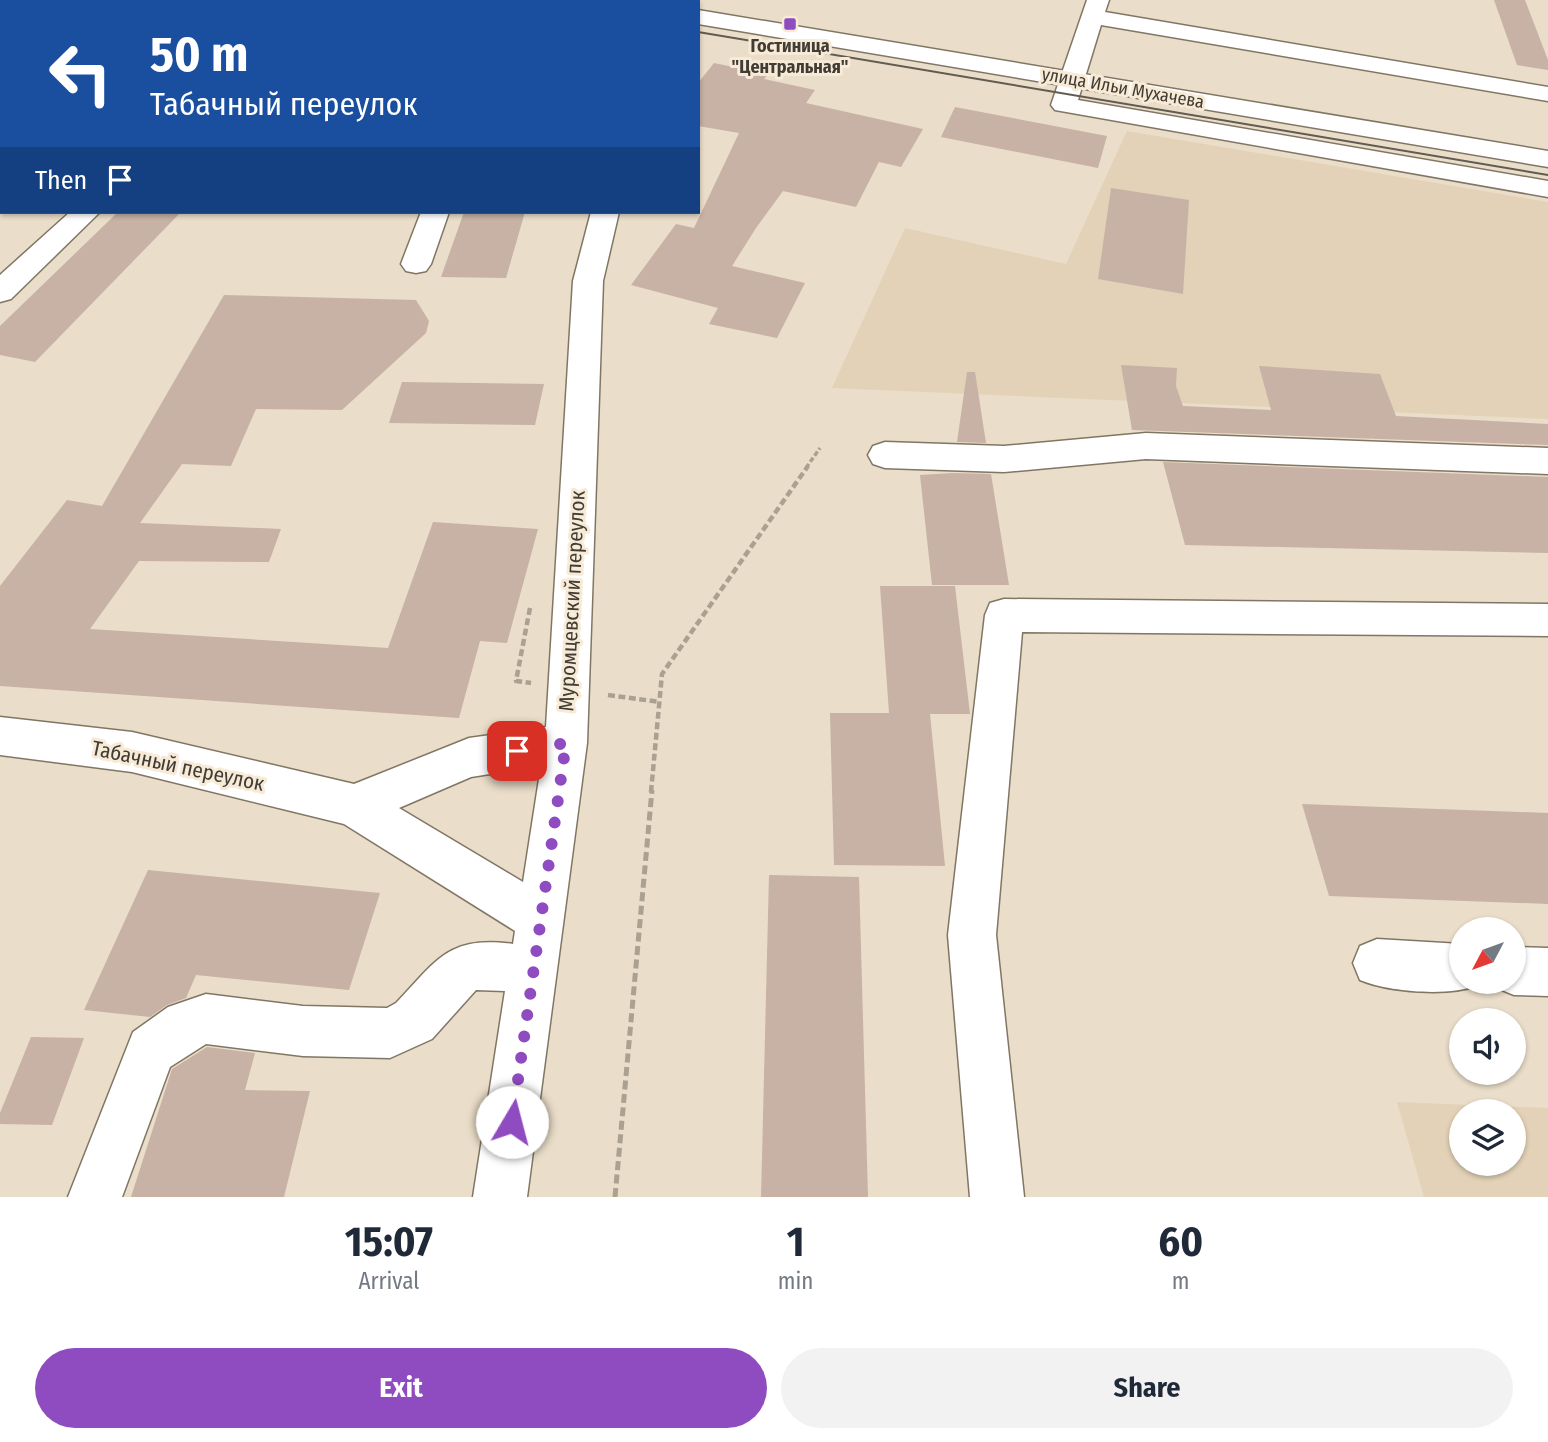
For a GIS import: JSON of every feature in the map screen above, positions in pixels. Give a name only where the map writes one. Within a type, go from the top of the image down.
[{"type":"street","points":[[1548,94],[1096,9],[1064,105],[1548,189]]},
{"type":"street","name":"улица Ильи Мухачева","points":[[700,17],[1548,159]]},
{"type":"street","points":[[0,292],[84,214]]},
{"type":"street","points":[[416,264],[434,214]]},
{"type":"street","name":"Муромцевский переулок","points":[[500,1197],[566,743],[588,281],[605,214]]},
{"type":"street","points":[[885,455],[1004,459],[1146,446],[1548,461]]},
{"type":"street","points":[[997,1197],[972,935],[1004,615],[1548,620]]},
{"type":"street","name":"Табачный переулок","points":[[0,736],[132,752],[354,805],[541,920]]},
{"type":"street","points":[[354,805],[469,758],[566,743]]},
{"type":"street","points":[[1377,963],[1449,967]]},
{"type":"street","points":[[95,1197],[138,1078],[152,1050],[186,1025],[206,1018],[303,1031],[390,1033],[414,1021],[461,970],[482,964],[534,971]]},
{"type":"street","points":[[1526,971],[1548,972]]},
{"type":"path","points":[[615,1197],[662,674],[820,448]]},
{"type":"shaded area","points":[[1127,131],[1548,202],[1548,419],[832,388],[905,228],[1066,264]]},
{"type":"shaded area","points":[[1397,1102],[1449,1104],[1449,1176],[1526,1176],[1526,1107],[1548,1108],[1548,1197],[1424,1197]]},
{"type":"building","points":[[1494,0],[1525,0],[1548,60],[1548,70],[1517,65]]},
{"type":"building","points":[[714,63],[768,74],[764,79],[815,90],[806,103],[923,129],[901,167],[879,162],[856,207],[783,191],[756,228],[732,266],[805,283],[777,338],[709,324],[718,308],[631,285],[676,224],[694,228],[739,133],[700,126],[700,80]]},
{"type":"building","points":[[955,107],[1107,136],[1098,168],[941,137]]},
{"type":"building","points":[[1111,188],[1189,200],[1183,294],[1098,279]]},
{"type":"building","points":[[116,214],[179,214],[35,362],[0,355],[0,326]]},
{"type":"building","points":[[463,214],[524,214],[506,278],[441,277]]},
{"type":"building","points":[[224,295],[416,300],[429,321],[426,333],[342,410],[256,409],[231,466],[182,464],[140,523],[281,529],[269,562],[139,561],[90,629],[388,648],[433,522],[538,529],[507,643],[480,641],[459,718],[0,686],[0,586],[67,500],[102,506]]},
{"type":"building","points":[[1121,365],[1177,368],[1176,386],[1183,406],[1271,410],[1259,366],[1380,374],[1396,416],[1548,424],[1548,445],[1132,430]]},
{"type":"building","points":[[967,372],[975,372],[986,443],[957,442]]},
{"type":"building","points":[[402,382],[544,384],[535,425],[389,423]]},
{"type":"building","points":[[1163,462],[1548,477],[1548,553],[1185,545]]},
{"type":"building","points":[[991,474],[1009,585],[932,585],[920,475]]},
{"type":"building","points":[[880,586],[955,586],[970,714],[930,714],[945,866],[834,865],[830,713],[889,713]]},
{"type":"building","points":[[1302,804],[1548,813],[1548,904],[1329,896]]},
{"type":"building","points":[[148,870],[380,893],[349,990],[196,975],[186,998],[167,1005],[150,1017],[84,1010]]},
{"type":"building","points":[[769,875],[859,877],[868,1197],[761,1197]]},
{"type":"building","points":[[31,1037],[84,1038],[52,1125],[0,1124],[0,1113]]},
{"type":"building","points":[[207,1047],[255,1053],[245,1090],[310,1091],[284,1197],[131,1197],[172,1069]]},
{"type":"tram line","points":[[700,32],[1548,175]]},
{"type":"place","name":"Гостиница \"Центральная\"","points":[[790,24]]},
{"type":"route","points":[[512,1122],[566,743],[517,751]]}]
